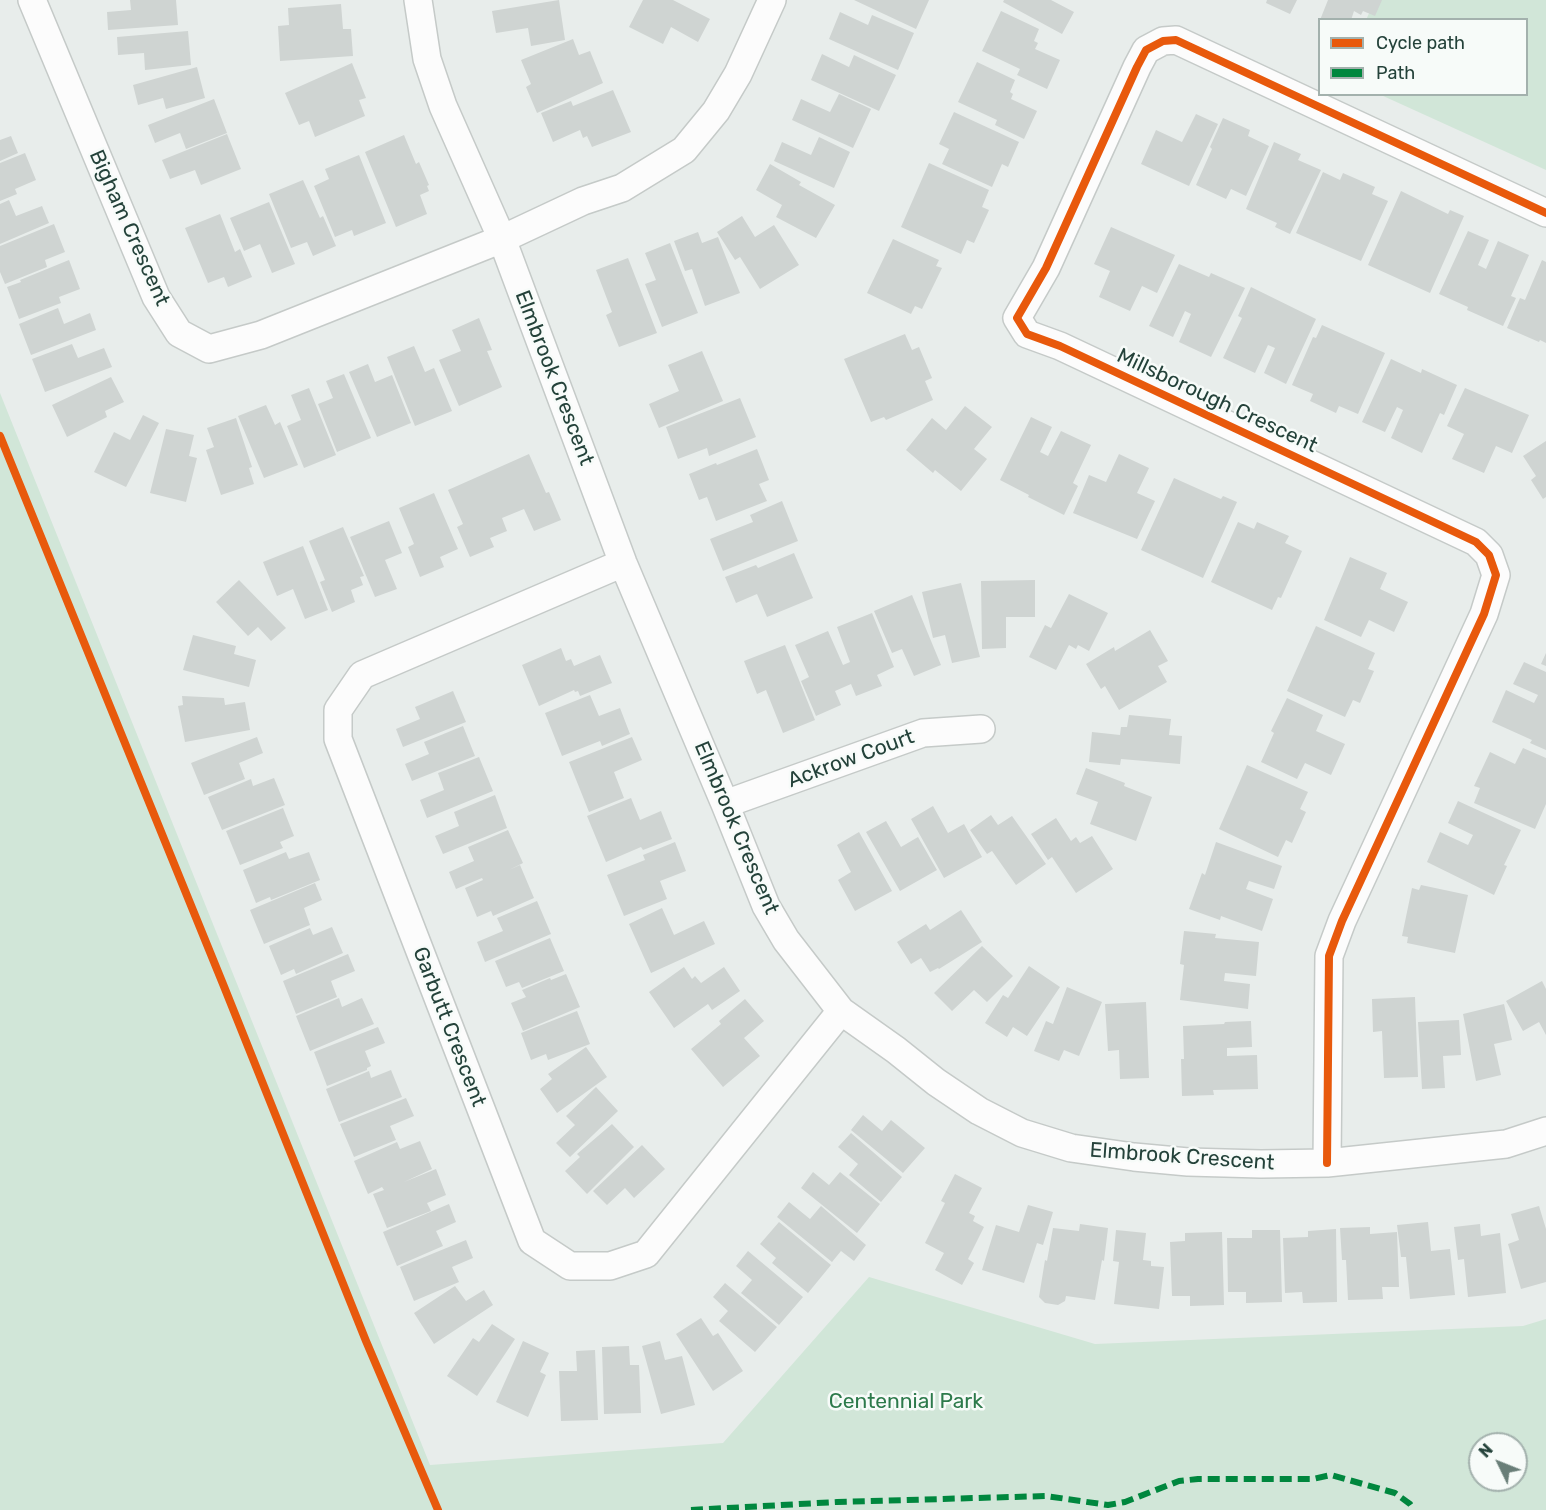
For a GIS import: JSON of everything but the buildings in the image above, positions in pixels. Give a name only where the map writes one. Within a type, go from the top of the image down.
[{"type":"street","name":"Bigham Crescent","points":[[32,0],[156,297],[179,333],[209,349],[261,335],[502,239],[583,201],[622,188],[684,150],[716,111],[738,74],[772,0]]},
{"type":"street","name":"Elmbrook Crescent","points":[[418,0],[427,59],[442,106],[502,239],[623,563],[766,906],[786,940],[841,1011],[970,1105],[1013,1128],[1071,1148],[1134,1157],[1261,1164],[1327,1163],[1506,1144],[1546,1131]]},
{"type":"street","name":"Millsborough Crescent","points":[[1327,1163],[1329,956],[1347,910],[1484,614],[1496,574],[1489,555],[1476,542],[1060,346],[1027,334],[1017,318],[1046,268],[1137,67],[1146,50],[1163,40],[1176,40],[1546,213]]},
{"type":"street","name":"Garbutt Crescent","points":[[623,563],[362,675],[339,710],[338,739],[532,1241],[570,1266],[610,1266],[646,1254],[841,1011]]},
{"type":"street","name":"Ackrow Court","points":[[725,804],[923,733],[981,729]]},
{"type":"green space","points":[[1375,0],[1546,0],[1546,170],[1383,96],[1528,96],[1528,18],[1367,18]]},
{"type":"green space","name":"Centennial Park","points":[[0,393],[430,1465],[723,1443],[869,1277],[1095,1344],[1523,1326],[1546,1319],[1546,1510],[0,1510]]},
{"type":"marked path","points":[[691,1510],[837,1502],[1046,1496],[1108,1505],[1125,1502],[1179,1481],[1313,1479],[1331,1475],[1395,1493],[1410,1504],[1414,1510]]},
{"type":"cycle path","points":[[1327,1163],[1329,956],[1342,921],[1484,614],[1496,575],[1489,555],[1476,542],[1060,346],[1027,334],[1017,318],[1046,268],[1137,67],[1146,50],[1163,41],[1176,40],[1546,213]]},
{"type":"cycle path","points":[[0,436],[366,1341],[438,1510]]}]
